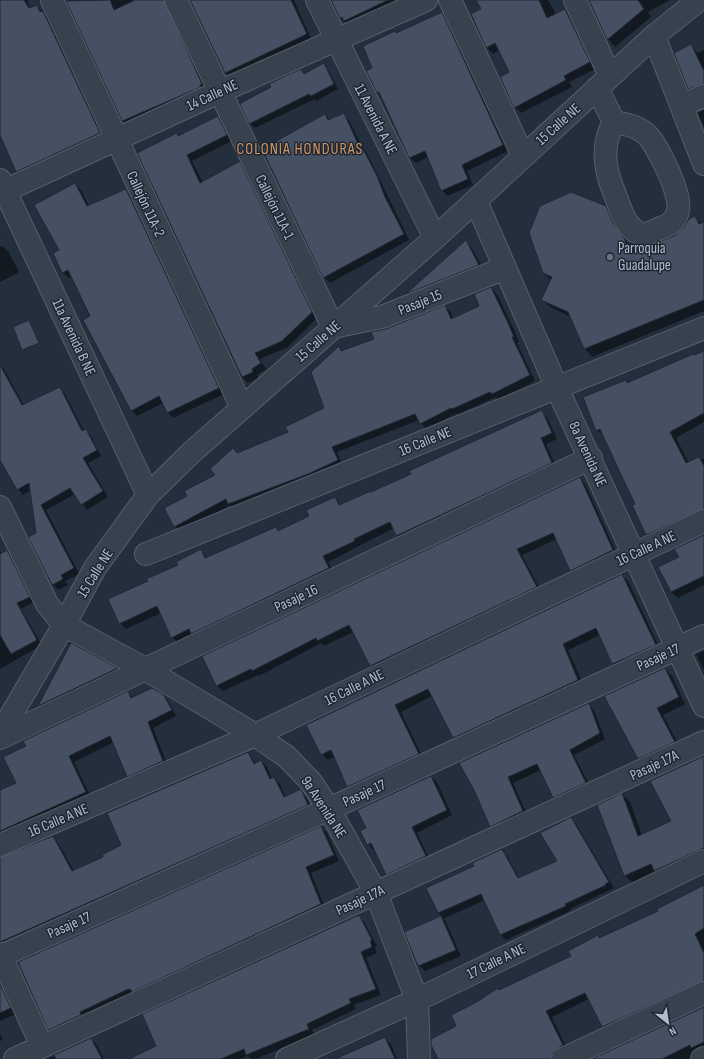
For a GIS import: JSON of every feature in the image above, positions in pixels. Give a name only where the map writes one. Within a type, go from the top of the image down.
[{"type":"street","name":"Callejón 11A-2","points":[[52,0],[242,408]]},
{"type":"street","name":"Callejón 11A-1","points":[[176,0],[333,327]]},
{"type":"street","name":"11 Avenida A NE","points":[[317,0],[435,238]]},
{"type":"street","name":"14 Calle NE","points":[[2,188],[116,140],[336,39],[426,0]]},
{"type":"street","points":[[450,0],[523,156]]},
{"type":"street","points":[[575,0],[604,82],[614,122],[607,134],[604,156],[611,184],[627,222],[635,232],[645,234],[665,227],[675,219],[679,208],[677,196],[664,160],[646,134],[631,125],[614,122]]},
{"type":"street","name":"15 Calle NE","points":[[0,734],[64,625],[95,568],[148,495],[192,452],[476,201],[654,36],[699,0]]},
{"type":"street","points":[[654,36],[704,164]]},
{"type":"street","points":[[680,105],[704,96]]},
{"type":"street","name":"11a Avenida B NE","points":[[2,188],[148,495]]},
{"type":"street","name":"8a Avenida NE","points":[[476,201],[557,388],[591,458],[704,706]]},
{"type":"street","name":"Pasaje 15","points":[[333,327],[382,317],[505,268]]},
{"type":"street","name":"16 Calle NE","points":[[146,554],[704,328]]},
{"type":"street","name":"Pasaje 16","points":[[0,738],[591,458]]},
{"type":"street","points":[[0,507],[46,604],[64,625]]},
{"type":"street","name":"16 Calle A NE","points":[[0,845],[255,735],[634,553],[704,521]]},
{"type":"street","name":"9a Avenida NE","points":[[64,625],[145,669],[255,735],[287,757],[311,782],[329,809],[376,893],[417,1000],[420,1059]]},
{"type":"street","name":"Pasaje 17","points":[[0,955],[329,809],[704,636]]},
{"type":"street","name":"Pasaje 17A","points":[[27,1055],[704,742]]},
{"type":"street","name":"17 Calle A NE","points":[[287,1059],[417,1000],[704,861]]},
{"type":"street","points":[[0,955],[27,1055]]},
{"type":"street","points":[[563,1059],[704,993]]},
{"type":"building","points":[[0,0],[24,0],[29,8],[37,5],[40,12],[43,11],[100,133],[16,172],[0,135]]},
{"type":"building","points":[[110,0],[114,10],[135,0],[164,0],[202,84],[200,85],[201,87],[122,121],[66,1]]},
{"type":"building","points":[[190,0],[291,0],[307,34],[225,73]]},
{"type":"building","points":[[331,0],[388,0],[344,21],[342,17],[340,18]]},
{"type":"building","points":[[476,0],[539,0],[547,18],[565,9],[590,62],[564,76],[566,80],[514,108],[500,77],[509,72],[495,43],[486,48],[471,14],[481,9]]},
{"type":"building","points":[[589,0],[638,0],[644,9],[607,40]]},
{"type":"building","points":[[442,12],[503,145],[462,165],[468,179],[441,191],[425,151],[409,158],[379,92],[377,93],[366,71],[372,68],[363,46]]},
{"type":"building","points":[[691,44],[704,71],[704,84],[688,89],[674,53]]},
{"type":"building","points":[[324,63],[334,84],[311,96],[309,94],[249,124],[240,105],[241,103],[271,87],[269,84],[285,76],[301,69],[304,74]]},
{"type":"building","points":[[344,113],[359,146],[361,145],[377,176],[385,197],[404,234],[323,278],[262,149],[325,114],[328,120]]},
{"type":"building","points":[[218,116],[227,135],[187,155],[200,183],[240,161],[312,312],[282,341],[255,353],[261,363],[252,369],[253,372],[242,377],[137,153],[177,133],[178,136]]},
{"type":"building","points":[[75,183],[87,206],[126,189],[219,388],[167,413],[159,396],[131,411],[83,320],[90,316],[68,270],[62,273],[53,253],[59,250],[34,205]]},
{"type":"building","points":[[571,192],[606,206],[613,223],[624,238],[630,253],[674,236],[684,227],[689,219],[695,216],[699,224],[704,222],[704,300],[584,349],[568,312],[541,300],[552,277],[543,273],[529,233],[540,206]]},
{"type":"building","points":[[466,240],[479,265],[406,294]]},
{"type":"building","points":[[491,287],[530,375],[492,394],[490,392],[452,409],[451,408],[420,424],[415,414],[332,447],[338,460],[308,474],[228,504],[226,499],[174,527],[164,508],[187,496],[184,491],[215,475],[210,469],[233,448],[237,453],[288,432],[285,427],[324,408],[311,372],[339,346],[341,351],[374,339],[371,332],[386,329],[445,305],[451,319],[479,306],[474,294]]},
{"type":"building","points":[[29,320],[39,343],[22,350],[13,327]]},
{"type":"building","points":[[704,351],[704,413],[670,432],[686,463],[699,457],[704,466],[704,509],[646,535],[632,505],[635,504],[600,429],[596,431],[583,397],[626,380],[627,383],[693,354],[694,355]]},
{"type":"building","points":[[0,365],[22,405],[60,387],[82,431],[86,429],[97,450],[83,458],[103,491],[81,505],[70,488],[41,505],[74,568],[61,575],[63,579],[52,585],[28,537],[36,533],[29,483],[17,490],[0,460]]},
{"type":"building","points":[[542,410],[552,433],[541,438],[552,463],[396,536],[390,522],[354,539],[355,541],[323,556],[329,568],[191,634],[189,629],[171,638],[157,606],[119,624],[108,599],[148,581],[146,579],[178,565],[176,562],[201,549],[205,558],[276,527],[278,531],[309,516],[306,510],[335,497],[339,505],[371,492],[411,474],[409,471]]},
{"type":"building","points":[[580,477],[613,550],[570,571],[553,533],[517,549],[537,587],[370,666],[349,625],[317,641],[316,638],[252,671],[251,669],[216,686],[202,656]]},
{"type":"building","points":[[704,535],[704,576],[671,592],[658,567],[679,557],[674,549]]},
{"type":"building","points":[[7,550],[30,597],[17,603],[37,640],[11,654],[0,635],[0,554]]},
{"type":"building","points":[[622,574],[656,645],[612,664],[596,628],[563,644],[578,680],[453,738],[428,689],[395,705],[419,754],[347,787],[331,750],[321,755],[306,725]]},
{"type":"building","points":[[71,643],[118,668],[38,706]]},
{"type":"building","points":[[665,668],[679,697],[657,708],[675,742],[638,759],[604,696]]},
{"type":"building","points":[[152,688],[163,694],[172,710],[148,722],[163,761],[127,777],[110,736],[69,756],[86,792],[0,831],[0,790],[16,783],[3,757],[26,746],[23,741],[128,691],[131,698]]},
{"type":"building","points":[[589,703],[600,733],[570,750],[586,783],[553,798],[537,764],[508,777],[523,811],[490,827],[475,792],[459,763]]},
{"type":"building","points":[[248,752],[254,764],[261,760],[270,779],[274,777],[284,797],[301,789],[308,805],[0,942],[0,857],[53,836],[72,871],[103,857],[102,855],[121,845],[107,813]]},
{"type":"building","points":[[704,756],[704,848],[654,871],[651,864],[624,876],[597,805],[622,793],[638,836],[671,821],[650,781]]},
{"type":"building","points":[[431,776],[447,810],[412,827],[426,856],[386,875],[371,843],[367,845],[360,831],[366,828],[357,810]]},
{"type":"building","points":[[571,817],[609,882],[605,884],[606,885],[565,904],[566,906],[500,935],[481,894],[438,913],[426,888],[474,866],[472,863],[502,849],[518,878],[557,861],[540,833]]},
{"type":"building","points":[[321,826],[334,855],[306,867],[321,904],[132,992],[130,989],[126,990],[80,1012],[81,1015],[48,1030],[18,962]]},
{"type":"building","points":[[704,885],[704,928],[695,934],[704,953],[704,981],[602,1027],[585,993],[546,1011],[563,1045],[553,1052],[551,1059],[438,1059],[431,1045],[431,1039],[456,1026],[451,1015],[475,1003],[498,988],[499,990],[571,956],[568,951],[598,935],[599,938],[658,911],[657,909]]},
{"type":"building","points":[[359,915],[372,940],[370,941],[372,947],[361,952],[376,989],[349,999],[351,1003],[307,1024],[309,1029],[246,1055],[244,1049],[221,1059],[129,1059],[156,1046],[142,1014]]},
{"type":"building","points":[[441,916],[456,950],[418,966],[404,932]]},
{"type":"building","points":[[0,984],[11,1008],[0,1013]]},
{"type":"building","points":[[704,1007],[704,1042],[691,1048],[690,1045],[662,1059],[592,1059]]},
{"type":"building","points":[[385,1037],[395,1059],[335,1059]]},
{"type":"building","points":[[91,1038],[102,1059],[56,1059],[54,1055]]},
{"type":"place","name":"Parroquia Guadalupe","points":[[610,257]]},
{"type":"district","name":"COLONIA HONDURAS","points":[[300,148]]}]
